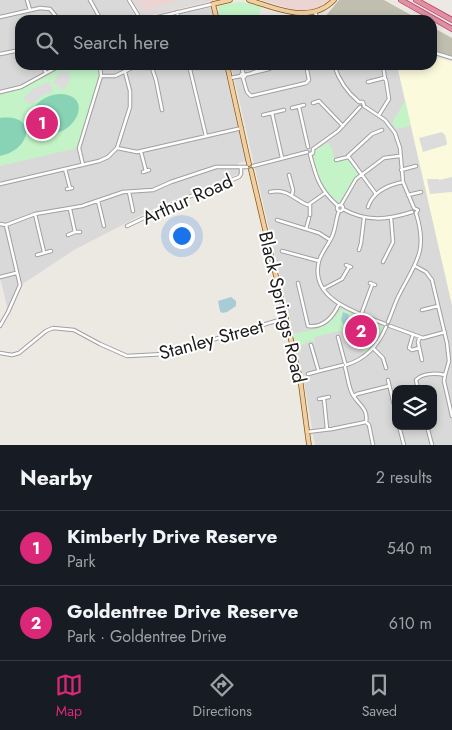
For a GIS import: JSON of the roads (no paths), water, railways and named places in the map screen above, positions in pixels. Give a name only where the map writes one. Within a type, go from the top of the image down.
[{"type":"highway","points":[[401,0],[427,15]]},
{"type":"highway","points":[[416,0],[452,20]]},
{"type":"highway","points":[[437,20],[452,29]]},
{"type":"main road","points":[[216,15],[213,4],[230,0]]},
{"type":"main road","points":[[248,0],[296,13],[315,12],[326,7],[334,0]]},
{"type":"main road","name":"Black Springs Road","points":[[228,70],[303,392],[310,445]]},
{"type":"street","points":[[27,0],[30,10]]},
{"type":"street","points":[[90,0],[98,15]]},
{"type":"street","points":[[130,0],[138,15]]},
{"type":"street","points":[[165,15],[213,4]]},
{"type":"street","points":[[0,17],[43,7],[50,9],[55,15]]},
{"type":"street","points":[[0,54],[15,51]]},
{"type":"street","points":[[437,54],[452,58]]},
{"type":"street","points":[[0,92],[20,87],[52,70]]},
{"type":"street","points":[[82,165],[79,148],[100,76],[100,70]]},
{"type":"street","points":[[100,76],[115,76],[129,70]]},
{"type":"street","points":[[153,70],[162,110]]},
{"type":"street","points":[[190,70],[206,136]]},
{"type":"street","points":[[242,70],[247,92],[251,96],[306,83],[308,80],[307,70]]},
{"type":"street","points":[[251,73],[258,70]]},
{"type":"street","points":[[230,78],[265,70]]},
{"type":"street","points":[[308,374],[361,359],[373,349],[383,335],[399,294],[420,256],[421,244],[414,211],[403,182],[399,144],[395,133],[385,120],[364,106],[363,102],[359,102],[345,88],[336,70]]},
{"type":"street","points":[[379,115],[389,99],[387,84],[384,79],[384,70]]},
{"type":"street","points":[[0,184],[105,159],[117,148],[131,99],[125,72]]},
{"type":"street","points":[[368,82],[384,79]]},
{"type":"street","points":[[313,103],[319,101],[343,126]]},
{"type":"street","points":[[359,102],[360,107]]},
{"type":"street","points":[[292,108],[304,105]]},
{"type":"street","points":[[0,224],[6,225],[36,214],[70,209],[117,194],[153,190],[216,167],[250,167],[313,152],[313,149],[343,126],[360,107],[364,106]]},
{"type":"street","points":[[299,107],[308,153],[316,177],[325,193],[339,206],[364,218],[390,218],[414,211]]},
{"type":"street","points":[[263,115],[284,110]]},
{"type":"street","points":[[272,113],[282,158]]},
{"type":"street","points":[[117,148],[142,152],[242,128]]},
{"type":"street","points":[[336,160],[348,157],[372,134],[382,130]]},
{"type":"street","points":[[308,148],[313,149]]},
{"type":"street","points":[[142,152],[146,171]]},
{"type":"street","points":[[399,156],[384,158],[354,181],[337,209],[339,211],[334,231],[319,261],[319,278],[323,289],[330,298],[361,315],[420,337],[445,332]]},
{"type":"street","points":[[348,157],[376,194]]},
{"type":"street","points":[[401,170],[416,166]]},
{"type":"street","name":"Arthur Road","points":[[127,226],[186,198],[239,177],[241,168]]},
{"type":"street","points":[[65,169],[70,188]]},
{"type":"street","points":[[289,175],[293,190],[292,195]]},
{"type":"street","points":[[368,206],[376,194],[388,186],[403,182]]},
{"type":"street","points":[[270,192],[278,191],[292,195],[306,205],[325,193]]},
{"type":"street","points":[[129,192],[133,211]]},
{"type":"street","points":[[408,196],[421,192]]},
{"type":"street","points":[[98,200],[104,226]]},
{"type":"street","points":[[306,229],[310,204]]},
{"type":"street","points":[[70,209],[75,232]]},
{"type":"street","points":[[339,211],[343,209]]},
{"type":"street","points":[[36,214],[44,252]]},
{"type":"street","points":[[359,250],[364,218]]},
{"type":"street","points":[[384,262],[393,242],[390,218]]},
{"type":"street","points":[[277,220],[306,229],[330,240]]},
{"type":"street","points":[[0,326],[20,285],[6,225]]},
{"type":"street","points":[[68,235],[80,232]]},
{"type":"street","points":[[37,255],[51,251]]},
{"type":"street","points":[[282,251],[319,261]]},
{"type":"street","points":[[323,289],[342,279],[349,266]]},
{"type":"street","points":[[415,266],[431,277],[445,332],[449,361],[444,374],[445,387],[452,416]]},
{"type":"street","points":[[0,277],[16,273]]},
{"type":"street","points":[[298,283],[308,326],[319,325],[328,320],[339,304]]},
{"type":"street","points":[[361,315],[372,284]]},
{"type":"street","points":[[422,310],[438,306]]},
{"type":"street","name":"Stanley Street","points":[[0,353],[12,355],[19,353],[46,331],[54,328],[74,330],[127,356],[165,354],[286,318]]},
{"type":"street","points":[[413,334],[409,348],[412,350],[419,348]]},
{"type":"street","points":[[338,337],[350,391],[365,409],[366,422],[369,425],[374,445]]},
{"type":"street","points":[[420,337],[418,342],[422,360]]},
{"type":"street","points":[[312,344],[318,370]]},
{"type":"street","points":[[373,349],[384,358],[386,368]]},
{"type":"street","points":[[417,385],[416,380],[419,377],[435,373],[444,374]]},
{"type":"street","points":[[388,380],[392,398]]},
{"type":"street","points":[[354,396],[389,386]]},
{"type":"street","points":[[319,399],[329,397]]},
{"type":"street","points":[[324,399],[327,430]]},
{"type":"street","points":[[308,432],[366,422]]},
{"type":"street","points":[[400,430],[403,445]]},
{"type":"street","points":[[428,430],[432,445]]},
{"type":"water","points":[[231,297],[236,301],[236,306],[222,313],[218,301]]},
{"type":"water","points":[[343,312],[348,314],[349,319],[357,319],[360,326],[355,330],[343,324],[341,320]]},
{"type":"place","name":"Kimberly Drive Reserve","points":[[42,123]]},
{"type":"place","name":"Goldentree Drive Reserve","points":[[361,331]]}]
